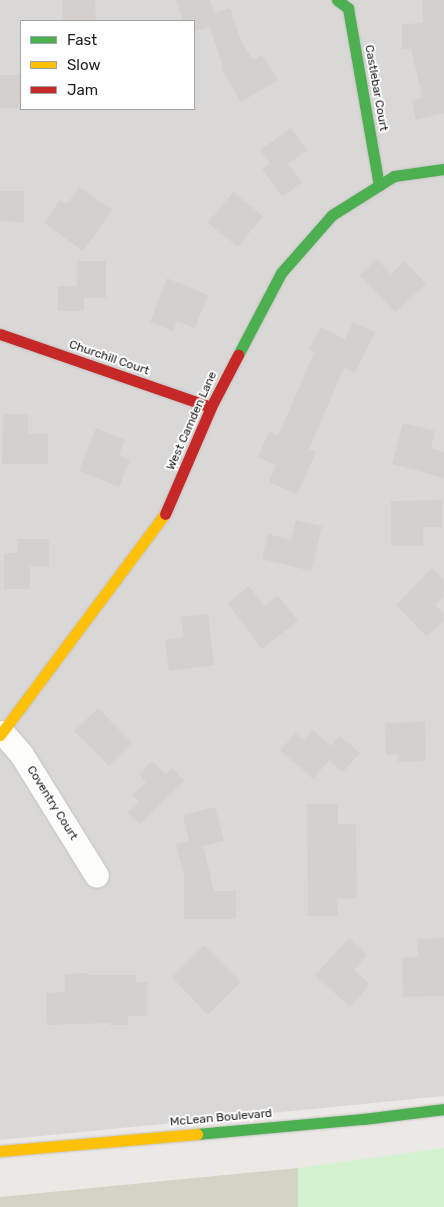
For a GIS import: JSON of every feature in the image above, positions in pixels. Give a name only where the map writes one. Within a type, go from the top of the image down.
[{"type":"street","name":"Castlebar Court","points":[[337,0],[348,8],[379,185]]},
{"type":"street","name":"West Camden Lane","points":[[1,733],[169,509],[211,407],[281,273],[332,215],[379,185],[394,176],[444,170]]},
{"type":"street","name":"Churchill Court","points":[[0,334],[211,407]]},
{"type":"street","name":"Coventry Court","points":[[1,733],[22,755],[97,876]]},
{"type":"street","name":"McLean Boulevard","points":[[0,1151],[363,1119],[444,1109]]},
{"type":"shaded area","points":[[0,0],[444,0],[444,1096],[0,1140]]},
{"type":"shaded area","points":[[298,1168],[298,1207],[0,1207],[0,1197]]},
{"type":"green space","points":[[444,1148],[444,1207],[298,1207],[298,1168]]},
{"type":"building","points":[[62,0],[95,0],[96,20],[63,20]]},
{"type":"building","points":[[176,0],[210,0],[214,13],[230,8],[241,41],[253,60],[262,55],[278,80],[241,102],[221,69],[223,67],[210,27],[195,32],[195,20],[183,20]]},
{"type":"building","points":[[422,0],[444,0],[444,113],[416,120],[412,101],[423,98],[411,49],[402,49],[402,24],[423,23]]},
{"type":"building","points":[[0,75],[20,75],[20,108],[0,108]]},
{"type":"building","points":[[291,128],[307,150],[288,164],[302,182],[282,197],[262,169],[270,163],[260,150]]},
{"type":"building","points":[[79,187],[112,210],[83,251],[44,223],[60,200],[67,204]]},
{"type":"building","points":[[0,191],[24,191],[24,222],[0,221]]},
{"type":"building","points":[[233,192],[263,216],[238,247],[208,223]]},
{"type":"building","points":[[377,259],[391,274],[405,261],[426,284],[395,312],[360,275]]},
{"type":"building","points":[[77,261],[106,261],[106,298],[84,298],[84,311],[58,311],[58,286],[77,286]]},
{"type":"building","points":[[167,278],[208,295],[195,328],[177,321],[173,331],[150,322]]},
{"type":"building","points":[[353,322],[375,332],[355,373],[344,367],[309,449],[316,452],[297,494],[269,482],[276,465],[258,457],[269,432],[278,436],[314,353],[309,350],[321,327],[345,339]]},
{"type":"building","points":[[3,414],[28,415],[28,434],[48,434],[48,464],[2,464]]},
{"type":"building","points":[[403,423],[435,431],[431,448],[444,452],[444,478],[392,464]]},
{"type":"building","points":[[96,428],[125,440],[119,455],[130,460],[119,487],[79,471]]},
{"type":"building","points":[[442,500],[442,527],[423,527],[423,546],[391,546],[391,501]]},
{"type":"building","points":[[296,520],[322,526],[311,571],[262,559],[268,534],[291,540]]},
{"type":"building","points":[[17,539],[49,539],[49,566],[30,566],[30,589],[4,589],[4,553],[18,553]]},
{"type":"building","points":[[432,568],[444,580],[444,596],[435,605],[444,614],[444,620],[427,637],[396,605]]},
{"type":"building","points":[[249,586],[264,606],[278,595],[298,621],[262,649],[228,603]]},
{"type":"building","points":[[208,614],[214,665],[169,671],[165,640],[183,637],[181,617]]},
{"type":"building","points":[[98,708],[132,743],[109,766],[74,731]]},
{"type":"building","points":[[425,722],[426,761],[398,762],[398,754],[386,755],[385,723]]},
{"type":"building","points":[[313,730],[331,746],[340,736],[360,753],[343,772],[329,760],[313,779],[280,750],[296,733],[304,740]]},
{"type":"building","points":[[152,761],[166,774],[172,768],[184,781],[140,824],[128,813],[139,802],[132,795],[146,782],[139,774]]},
{"type":"building","points":[[307,804],[338,804],[338,824],[356,824],[357,898],[337,899],[338,916],[308,916]]},
{"type":"building","points":[[215,807],[224,841],[203,846],[214,891],[236,891],[236,919],[184,919],[184,876],[176,844],[189,841],[183,815]]},
{"type":"building","points":[[349,938],[367,955],[354,970],[370,984],[350,1007],[315,975]]},
{"type":"building","points":[[444,938],[444,996],[403,997],[402,958],[418,957],[417,939]]},
{"type":"building","points":[[204,945],[241,982],[208,1015],[172,977]]},
{"type":"building","points":[[88,973],[88,975],[136,975],[136,982],[147,982],[147,1016],[128,1016],[128,1025],[109,1025],[109,1023],[47,1025],[46,993],[65,992],[65,974]]},
{"type":"traffic: fast","points":[[337,0],[348,8],[379,185]]},
{"type":"traffic: fast","points":[[238,355],[281,273],[332,215],[394,176],[444,169]]},
{"type":"traffic: fast","points":[[197,1134],[363,1119],[444,1109]]},
{"type":"traffic: slow","points":[[0,735],[165,514]]},
{"type":"traffic: slow","points":[[0,1151],[197,1134]]},
{"type":"traffic: jam","points":[[0,334],[211,407]]},
{"type":"traffic: jam","points":[[165,514],[211,407],[238,355]]}]
